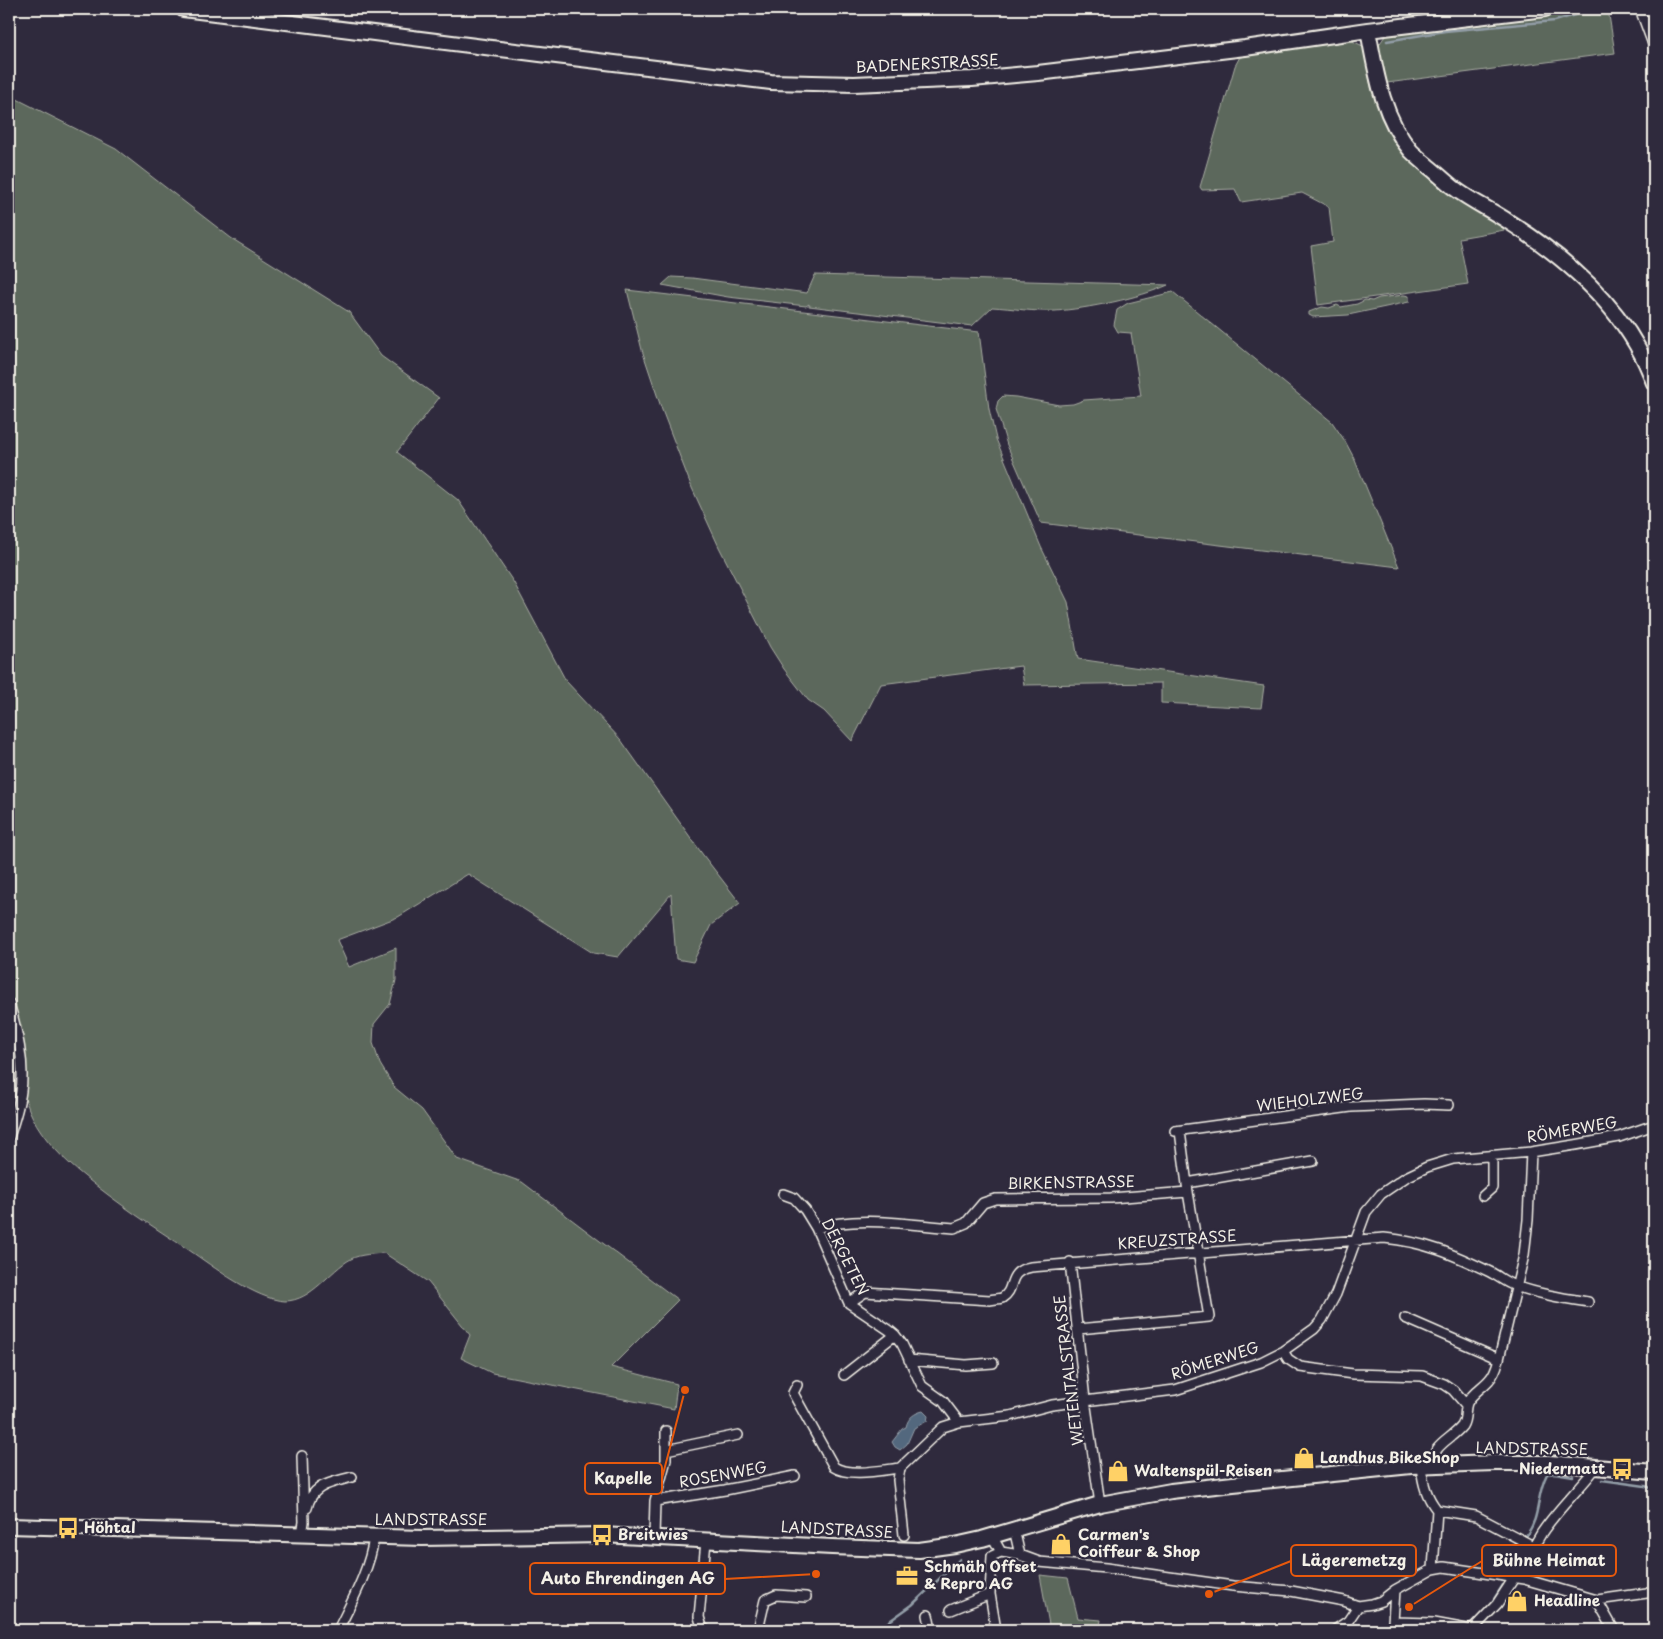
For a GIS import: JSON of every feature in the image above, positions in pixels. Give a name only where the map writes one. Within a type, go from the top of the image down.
[{"type":"street","name":"BADENERSTRASSE","points":[[184,9],[771,82],[854,84],[1019,75],[1245,48],[1368,30],[1540,9]]},
{"type":"street","points":[[1640,9],[1654,47]]},
{"type":"street","points":[[1368,30],[1382,100],[1396,129],[1412,152],[1454,188],[1510,222],[1556,254],[1589,283],[1616,313],[1636,344],[1654,383]]},
{"type":"street","points":[[9,1003],[18,1041],[22,1075],[21,1092],[9,1137]]},
{"type":"street","name":"WIEHOLZWEG","points":[[1188,1188],[1177,1131],[1351,1107],[1424,1104],[1449,1105]]},
{"type":"street","name":"RÖMERWEG","points":[[900,1468],[943,1427],[959,1422],[1010,1416],[1052,1405],[1175,1390],[1260,1362],[1283,1351],[1314,1329],[1322,1320],[1336,1294],[1356,1241],[1362,1219],[1372,1203],[1381,1194],[1406,1177],[1453,1159],[1531,1152],[1619,1137],[1654,1125]]},
{"type":"street","points":[[1433,1569],[1437,1510],[1430,1501],[1423,1484],[1427,1466],[1437,1450],[1461,1426],[1466,1418],[1466,1405],[1471,1397],[1495,1372],[1524,1255],[1528,1220],[1531,1152]]},
{"type":"street","points":[[1483,1196],[1492,1188],[1492,1155]]},
{"type":"street","name":"BIRKENSTRASSE","points":[[816,1228],[832,1223],[864,1222],[954,1228],[966,1223],[983,1204],[995,1199],[1111,1198],[1188,1188],[1313,1161]]},
{"type":"street","points":[[1078,1329],[1209,1317],[1188,1188]]},
{"type":"street","name":"DERGETEN","points":[[783,1194],[794,1198],[805,1210],[816,1228],[849,1303],[895,1335],[902,1344],[922,1386],[943,1401],[959,1422]]},
{"type":"street","name":"KREUZSTRASSE","points":[[849,1303],[865,1292],[990,1300],[1001,1298],[1008,1292],[1015,1274],[1023,1268],[1070,1262],[1384,1238],[1410,1241],[1442,1250],[1517,1286],[1558,1297],[1588,1302]]},
{"type":"street","name":"WETENTALSTRASSE","points":[[1070,1262],[1100,1504]]},
{"type":"street","points":[[1405,1318],[1499,1359]]},
{"type":"street","points":[[844,1374],[895,1335]]},
{"type":"street","points":[[1283,1351],[1288,1360],[1300,1367],[1353,1374],[1422,1376],[1433,1379],[1454,1390],[1466,1405]]},
{"type":"street","points":[[910,1360],[966,1364],[994,1363]]},
{"type":"street","points":[[797,1385],[793,1393],[834,1467],[838,1470],[854,1472],[900,1468],[898,1480],[904,1535]]},
{"type":"street","points":[[654,1537],[655,1501],[666,1460],[666,1431]]},
{"type":"street","points":[[666,1450],[738,1435]]},
{"type":"street","points":[[302,1456],[303,1528]]},
{"type":"street","name":"LANDSTRASSE","points":[[9,1526],[303,1528],[374,1537],[471,1538],[602,1535],[918,1550],[955,1545],[992,1536],[1100,1504],[1171,1491],[1233,1484],[1427,1466],[1494,1463],[1549,1463],[1654,1472]]},
{"type":"street","points":[[1524,1579],[1525,1570],[1545,1527],[1583,1485],[1597,1466]]},
{"type":"street","points":[[303,1528],[309,1498],[314,1491],[324,1485],[352,1476]]},
{"type":"street","name":"ROSENWEG","points":[[655,1501],[795,1476]]},
{"type":"street","points":[[1437,1510],[1476,1516],[1535,1548]]},
{"type":"street","points":[[1014,1529],[1020,1555]]},
{"type":"street","points":[[992,1536],[1001,1552]]},
{"type":"street","points":[[338,1630],[373,1549],[374,1537]]},
{"type":"street","points":[[706,1541],[699,1617],[702,1627],[706,1630]]},
{"type":"street","points":[[996,1630],[990,1594],[992,1556],[1001,1552],[1020,1555],[1039,1562],[1106,1568],[1233,1586],[1325,1596],[1358,1606],[1372,1604],[1433,1569],[1444,1567],[1524,1579],[1597,1600],[1654,1592]]},
{"type":"street","points":[[1395,1590],[1395,1626],[1434,1623],[1470,1630],[1497,1604],[1514,1578]]},
{"type":"street","points":[[951,1610],[990,1594]]},
{"type":"street","points":[[758,1630],[765,1600],[776,1595],[806,1597]]},
{"type":"street","points":[[1597,1600],[1614,1630]]},
{"type":"street","points":[[1335,1630],[1348,1620],[1358,1606]]},
{"type":"street","points":[[928,1615],[931,1630]]},
{"type":"green space","points":[[1578,9],[1608,9],[1615,53],[1387,83],[1378,46],[1385,36],[1397,31],[1488,20],[1508,21],[1569,13]]},
{"type":"green space","points":[[1348,39],[1363,46],[1372,92],[1405,154],[1427,175],[1510,229],[1459,238],[1468,284],[1318,305],[1311,246],[1333,242],[1329,207],[1302,193],[1241,202],[1235,189],[1202,190],[1200,187],[1235,66],[1242,53]]},
{"type":"green space","points":[[9,95],[116,149],[231,238],[349,312],[381,356],[439,398],[397,452],[458,500],[514,583],[566,681],[621,740],[703,855],[740,903],[711,925],[693,962],[676,959],[671,894],[618,957],[593,953],[468,874],[398,917],[337,940],[349,967],[396,948],[396,980],[390,1004],[374,1024],[373,1043],[380,1064],[394,1087],[422,1110],[457,1159],[522,1182],[678,1300],[611,1367],[677,1384],[674,1409],[492,1373],[461,1358],[470,1335],[428,1282],[384,1253],[363,1255],[351,1259],[312,1291],[295,1300],[285,1301],[261,1295],[222,1273],[97,1186],[55,1149],[42,1133],[32,1116],[22,1087],[13,1007],[9,991]]},
{"type":"green space","points":[[815,275],[1168,285],[1128,298],[1068,310],[1039,311],[992,307],[972,326],[809,306],[809,304],[806,306],[728,297],[662,285],[671,277],[692,278],[807,293]]},
{"type":"green space","points":[[627,290],[979,332],[989,409],[996,439],[1041,547],[1068,602],[1078,659],[1264,686],[1261,708],[1161,703],[1161,683],[1024,685],[1021,666],[881,684],[852,741],[824,711],[808,700],[784,669],[770,647],[719,547],[692,488],[662,410],[642,350]]},
{"type":"green space","points":[[1173,292],[1332,422],[1354,458],[1399,567],[1041,523],[1007,445],[996,409],[998,401],[1003,396],[1059,405],[1073,404],[1084,400],[1141,396],[1131,333],[1118,332],[1114,325],[1117,310],[1128,303]]},
{"type":"green space","points":[[1409,296],[1409,302],[1348,315],[1313,317],[1309,315],[1309,312],[1322,307],[1329,308],[1337,305],[1341,307],[1357,304],[1365,300],[1372,301],[1379,298]]},
{"type":"green space","points":[[1040,1575],[1068,1578],[1078,1618],[1101,1620],[1099,1630],[1050,1630]]},
{"type":"water","points":[[923,1411],[928,1416],[927,1421],[914,1428],[907,1444],[900,1450],[895,1447],[892,1442],[902,1429],[906,1427],[910,1418]]},
{"type":"waterway","points":[[1387,41],[1445,31],[1555,21],[1581,13],[1597,13]]},
{"type":"waterway","points":[[1525,1537],[1534,1522],[1543,1482],[1547,1474],[1555,1473],[1573,1476]]},
{"type":"waterway","points":[[1602,1480],[1654,1489]]},
{"type":"waterway","points":[[1507,1570],[1515,1543]]},
{"type":"waterway","points":[[877,1630],[912,1605],[960,1559]]},
{"type":"waterway","points":[[1489,1607],[1503,1585]]},
{"type":"place","name":"Kapelle","points":[[685,1390]]},
{"type":"place","name":"Landhus BikeShop","points":[[1304,1458]]},
{"type":"place","name":"Niedermatt","points":[[1622,1469]]},
{"type":"place","name":"Waltenspül-Reisen","points":[[1118,1471]]},
{"type":"place","name":"Höhtal","points":[[68,1528]]},
{"type":"place","name":"Breitwies","points":[[602,1535]]},
{"type":"place","name":"Carmen's Coiffeur & Shop","points":[[1061,1544]]},
{"type":"place","name":"Auto Ehrendingen AG","points":[[816,1574]]},
{"type":"place","name":"Schmäh Offset & Repro AG","points":[[907,1576]]},
{"type":"place","name":"Lägeremetzg","points":[[1209,1594]]},
{"type":"place","name":"Headline","points":[[1517,1601]]},
{"type":"place","name":"Bühne Heimat","points":[[1409,1607]]}]
